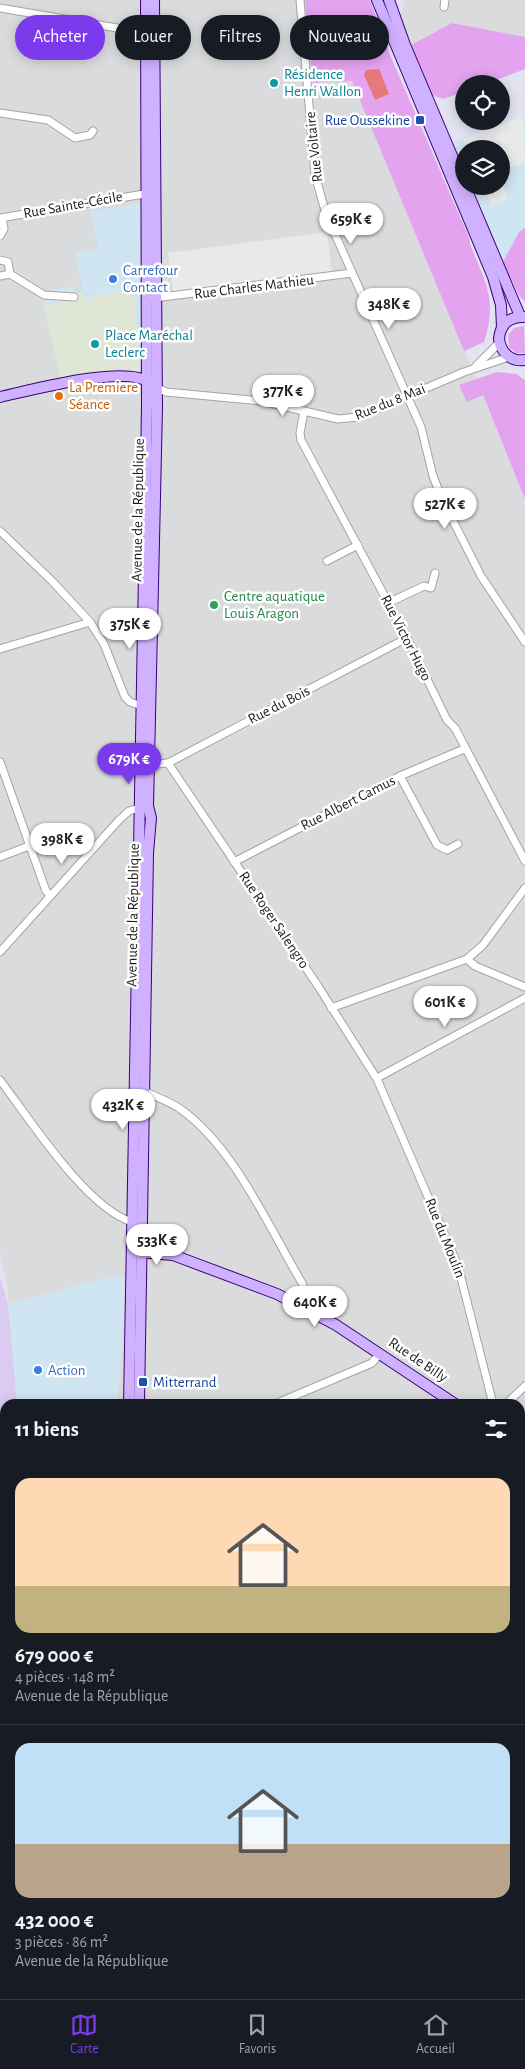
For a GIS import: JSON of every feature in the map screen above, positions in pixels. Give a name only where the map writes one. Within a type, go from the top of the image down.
[{"type":"main road","name":"Avenue de la République","points":[[146,0],[146,15]]},
{"type":"main road","name":"Avenue de la République","points":[[129,1399],[132,1222],[155,387],[151,298],[154,0]]},
{"type":"main road","points":[[377,0],[493,277],[501,305],[502,328],[500,343],[503,351],[509,357],[523,362]]},
{"type":"main road","points":[[389,0],[405,45],[455,164]]},
{"type":"main road","name":"Avenue de la République","points":[[147,60],[151,193]]},
{"type":"main road","points":[[469,195],[523,316],[509,320],[502,328]]},
{"type":"main road","name":"Avenue de la République","points":[[146,708],[147,380],[151,298]]},
{"type":"main road","points":[[0,397],[94,377],[140,377],[155,387]]},
{"type":"main road","name":"Avenue de la République","points":[[139,1399],[150,818],[144,806]]},
{"type":"main road","name":"Rue de Billy","points":[[132,1222],[173,1255],[277,1294],[306,1308],[380,1353],[448,1399]]},
{"type":"main road","points":[[132,1238],[137,1251],[143,1254]]},
{"type":"main road","name":"Rue de Billy","points":[[143,1254],[173,1255]]},
{"type":"street","name":"Rue Voltaire","points":[[300,0],[315,175],[326,214],[421,427],[433,476],[442,499],[481,576],[525,642]]},
{"type":"street","points":[[0,8],[115,28]]},
{"type":"street","points":[[0,113],[48,120],[75,138],[90,135],[93,131]]},
{"type":"street","name":"Rue Sainte-Cécile","points":[[1,218],[151,193]]},
{"type":"street","points":[[0,236],[4,229],[1,218]]},
{"type":"street","points":[[0,260],[8,262],[10,274]]},
{"type":"street","name":"Rue Charles Mathieu","points":[[151,298],[352,273]]},
{"type":"street","points":[[0,276],[10,274],[44,296],[74,297]]},
{"type":"street","name":"Rue du 8 Mai","points":[[474,368],[500,343]]},
{"type":"street","name":"Rue du 8 Mai","points":[[155,387],[166,392],[261,401],[338,419],[347,419],[358,417],[474,368],[509,357]]},
{"type":"street","name":"Rue Victor Hugo","points":[[304,411],[300,433],[301,440],[525,861]]},
{"type":"street","points":[[0,531],[52,581],[90,622],[104,644],[125,697],[130,702],[146,708]]},
{"type":"street","points":[[327,561],[358,545]]},
{"type":"street","points":[[388,603],[424,586],[431,588],[435,573]]},
{"type":"street","points":[[0,649],[90,622]]},
{"type":"street","name":"Rue du Bois","points":[[145,765],[168,763],[407,638]]},
{"type":"street","name":"Rue Albert Camus","points":[[234,862],[400,776],[464,749]]},
{"type":"street","points":[[0,762],[29,846],[50,895]]},
{"type":"street","name":"Rue Roger Salengro","points":[[168,763],[377,1079]]},
{"type":"street","points":[[400,776],[437,845],[448,850],[458,844]]},
{"type":"street","points":[[0,952],[119,820],[129,811],[144,806]]},
{"type":"street","points":[[0,857],[29,846]]},
{"type":"street","points":[[331,1008],[467,959],[483,945],[525,888]]},
{"type":"street","points":[[467,959],[475,966],[525,987]]},
{"type":"street","points":[[377,1079],[525,998]]},
{"type":"street","name":"Rue du Moulin","points":[[377,1079],[458,1266],[493,1399]]},
{"type":"street","points":[[0,1080],[68,1169],[95,1198],[121,1219],[132,1222]]},
{"type":"street","points":[[144,1091],[177,1107],[216,1143],[244,1182],[302,1283],[306,1308]]},
{"type":"street","points":[[287,1399],[372,1363],[380,1353]]},
{"type":"street","points":[[511,1399],[525,1386]]},
{"type":"shaded area","points":[[0,0],[305,0],[306,15],[290,15],[290,60],[311,60],[313,83],[352,81],[476,379],[460,386],[483,395],[525,499],[525,1399],[117,1399],[124,1276],[110,1277],[8,1304],[8,1290],[0,1252]],"holes":[[[140,203],[140,360],[137,364],[60,374],[42,299],[73,287],[75,294],[83,293],[76,253],[98,250]]]},
{"type":"shaded area","points":[[305,0],[370,0],[375,15],[306,15]]},
{"type":"shaded area","points":[[405,0],[525,0],[525,37],[452,23],[411,45],[400,15]]},
{"type":"shaded area","points":[[452,23],[525,37],[525,69],[509,75],[455,75],[455,95],[443,99],[432,95],[411,45]]},
{"type":"shaded area","points":[[389,52],[470,240],[485,281],[490,303],[490,314],[484,342],[464,351],[352,81],[313,83],[311,60],[389,60]]},
{"type":"shaded area","points":[[379,69],[389,94],[375,100],[364,75],[366,70]]},
{"type":"shaded area","points":[[525,115],[525,228],[519,232],[506,260],[503,262],[476,195],[510,195],[510,140],[456,140],[483,130],[510,130],[510,120]]},
{"type":"shaded area","points":[[523,116],[525,162],[510,168],[510,140],[463,139],[486,130],[510,130],[510,121]]},
{"type":"shaded area","points":[[487,195],[507,195],[508,198],[491,206]]},
{"type":"shaded area","points":[[140,203],[140,360],[137,364],[60,374],[42,299],[48,291],[73,286],[75,294],[83,292],[76,253],[98,249],[91,211]]},
{"type":"shaded area","points":[[525,228],[525,302],[519,295],[503,262],[519,232]]},
{"type":"shaded area","points":[[327,232],[332,273],[173,292],[168,253]]},
{"type":"shaded area","name":"Place Maréchal Leclerc","points":[[134,289],[140,377],[62,384],[44,309],[75,294],[83,293],[84,298]]},
{"type":"shaded area","points":[[524,326],[525,353],[516,353],[509,347],[508,335],[514,328]]},
{"type":"shaded area","points":[[497,372],[516,374],[525,380],[525,499],[483,395],[467,402],[459,385]]},
{"type":"shaded area","points":[[124,1276],[117,1399],[17,1399],[8,1304],[110,1277]]},
{"type":"shaded area","points":[[0,1277],[8,1304],[17,1399],[0,1399]]},
{"type":"place","name":"Résidence Henri Wallon","points":[[274,83]]},
{"type":"place","name":"Rue Oussekine","points":[[420,120]]},
{"type":"place","name":"Carrefour Contact","points":[[113,279]]},
{"type":"place","name":"Place Maréchal Leclerc","points":[[95,344]]},
{"type":"place","name":"La Premiere Séance","points":[[59,396]]},
{"type":"place","name":"Centre aquatique Louis Aragon","points":[[214,605]]},
{"type":"place","name":"Action","points":[[38,1370]]},
{"type":"place","name":"Mitterrand","points":[[143,1382]]}]
